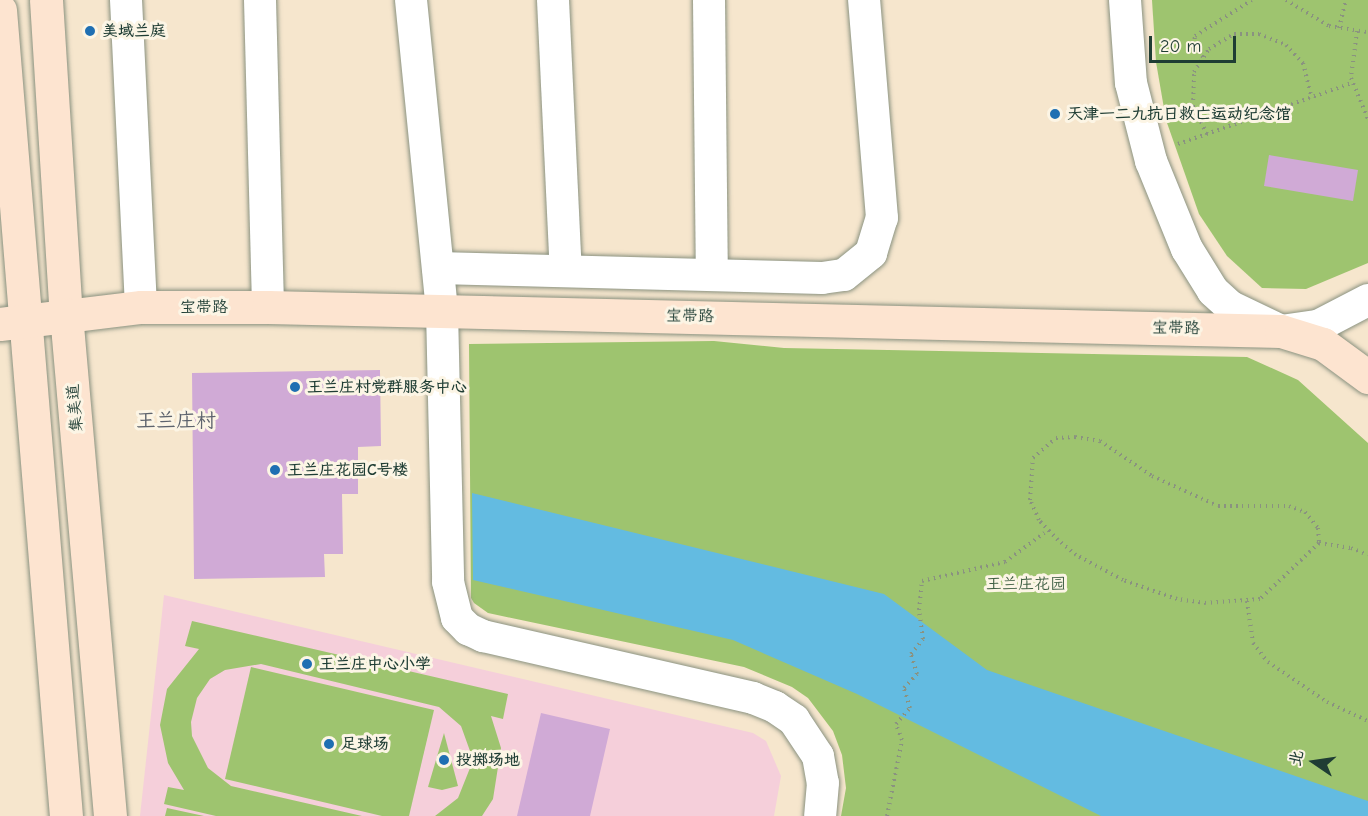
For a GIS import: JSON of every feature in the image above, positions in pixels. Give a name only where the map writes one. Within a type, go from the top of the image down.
[{"type":"main road","name":"集美道","points":[[46,0],[66,314],[110,816]]},
{"type":"main road","points":[[0,10],[12,322],[66,816]]},
{"type":"main road","name":"宝带路","points":[[12,322],[141,307],[268,307],[1281,331],[1323,344],[1368,377]]},
{"type":"street","points":[[126,0],[141,307]]},
{"type":"street","points":[[260,0],[268,307]]},
{"type":"street","points":[[411,0],[442,310],[448,582],[457,618],[468,629],[483,636],[753,698],[775,707],[800,728],[818,756],[823,783],[820,816]]},
{"type":"street","points":[[553,0],[567,271]]},
{"type":"street","points":[[709,0],[712,273]]},
{"type":"street","points":[[438,268],[712,273],[822,278],[844,275],[871,253],[882,218],[864,0]]},
{"type":"street","points":[[1125,0],[1131,83],[1149,154],[1187,249],[1213,291],[1231,307],[1281,331],[1318,326],[1368,300]]},
{"type":"path","points":[[1203,57],[1194,45],[1195,36],[1252,0]]},
{"type":"path","points":[[1286,0],[1314,19],[1338,28],[1368,32]]},
{"type":"path","points":[[1338,28],[1346,0]]},
{"type":"path","points":[[1357,31],[1350,63],[1352,83],[1368,119]]},
{"type":"path","points":[[1207,134],[1191,95],[1194,72],[1203,57],[1217,42],[1234,34],[1274,38],[1303,63],[1312,98]]},
{"type":"path","points":[[1149,154],[1352,83]]},
{"type":"path","points":[[1056,438],[1100,441],[1152,476],[1218,506],[1289,506],[1305,512],[1318,528],[1319,543],[1260,599],[1206,603],[1177,599],[1124,580],[1076,555],[1039,520],[1030,500],[1033,458],[1056,438]]},
{"type":"path","points":[[886,816],[902,740],[896,724],[910,708],[904,688],[917,674],[911,654],[923,639],[919,610],[922,581],[1005,562],[1044,533]]},
{"type":"path","points":[[1319,543],[1352,548],[1368,555]]},
{"type":"path","points":[[1247,601],[1253,643],[1268,662],[1327,702],[1368,721]]},
{"type":"shaded area","name":"王兰庄中心小学","points":[[164,595],[753,733],[766,741],[781,776],[774,816],[140,816]]},
{"type":"green space","points":[[1152,0],[1368,0],[1368,263],[1306,289],[1262,288],[1227,256],[1199,214],[1166,120],[1156,62]]},
{"type":"green space","name":"王兰庄花园","points":[[714,341],[784,348],[1247,357],[1298,380],[1368,443],[1368,816],[841,816],[846,788],[842,755],[833,731],[808,698],[792,687],[744,667],[488,613],[474,603],[471,598],[469,344]]},
{"type":"green space","points":[[192,621],[508,694],[503,719],[491,716],[501,748],[493,799],[482,816],[435,816],[458,798],[470,768],[470,751],[461,726],[439,707],[261,664],[225,670],[210,679],[197,698],[191,722],[192,736],[208,768],[231,786],[362,816],[216,816],[164,804],[168,787],[184,790],[168,763],[160,725],[167,689],[199,649],[185,646]]},
{"type":"green space","name":"足球场","points":[[251,667],[434,710],[409,816],[382,816],[225,779]]},
{"type":"green space","name":"投掷场地","points":[[444,733],[458,786],[442,790],[428,787]]},
{"type":"green space","points":[[167,808],[204,816],[165,816]]},
{"type":"water","points":[[472,493],[884,594],[987,670],[1368,801],[1368,816],[1101,816],[857,694],[733,640],[473,580]]},
{"type":"building","points":[[1269,155],[1358,170],[1353,201],[1264,186]]},
{"type":"building","name":"王兰庄花园C号楼","points":[[380,370],[381,446],[358,447],[358,494],[342,494],[343,554],[324,554],[325,577],[194,579],[192,373]]},
{"type":"building","points":[[541,713],[610,729],[590,816],[517,816]]},
{"type":"place","name":"美域兰庭","points":[[90,31]]},
{"type":"place","name":"天津一二九抗日救亡运动纪念馆","points":[[1055,114]]},
{"type":"place","name":"王兰庄村党群服务中心","points":[[295,387]]},
{"type":"place","name":"王兰庄花园C号楼","points":[[275,470]]},
{"type":"place","name":"王兰庄中心小学","points":[[307,664]]},
{"type":"place","name":"足球场","points":[[329,744]]},
{"type":"place","name":"投掷场地","points":[[444,760]]},
{"type":"district","name":"王兰庄村","points":[[176,420]]}]
